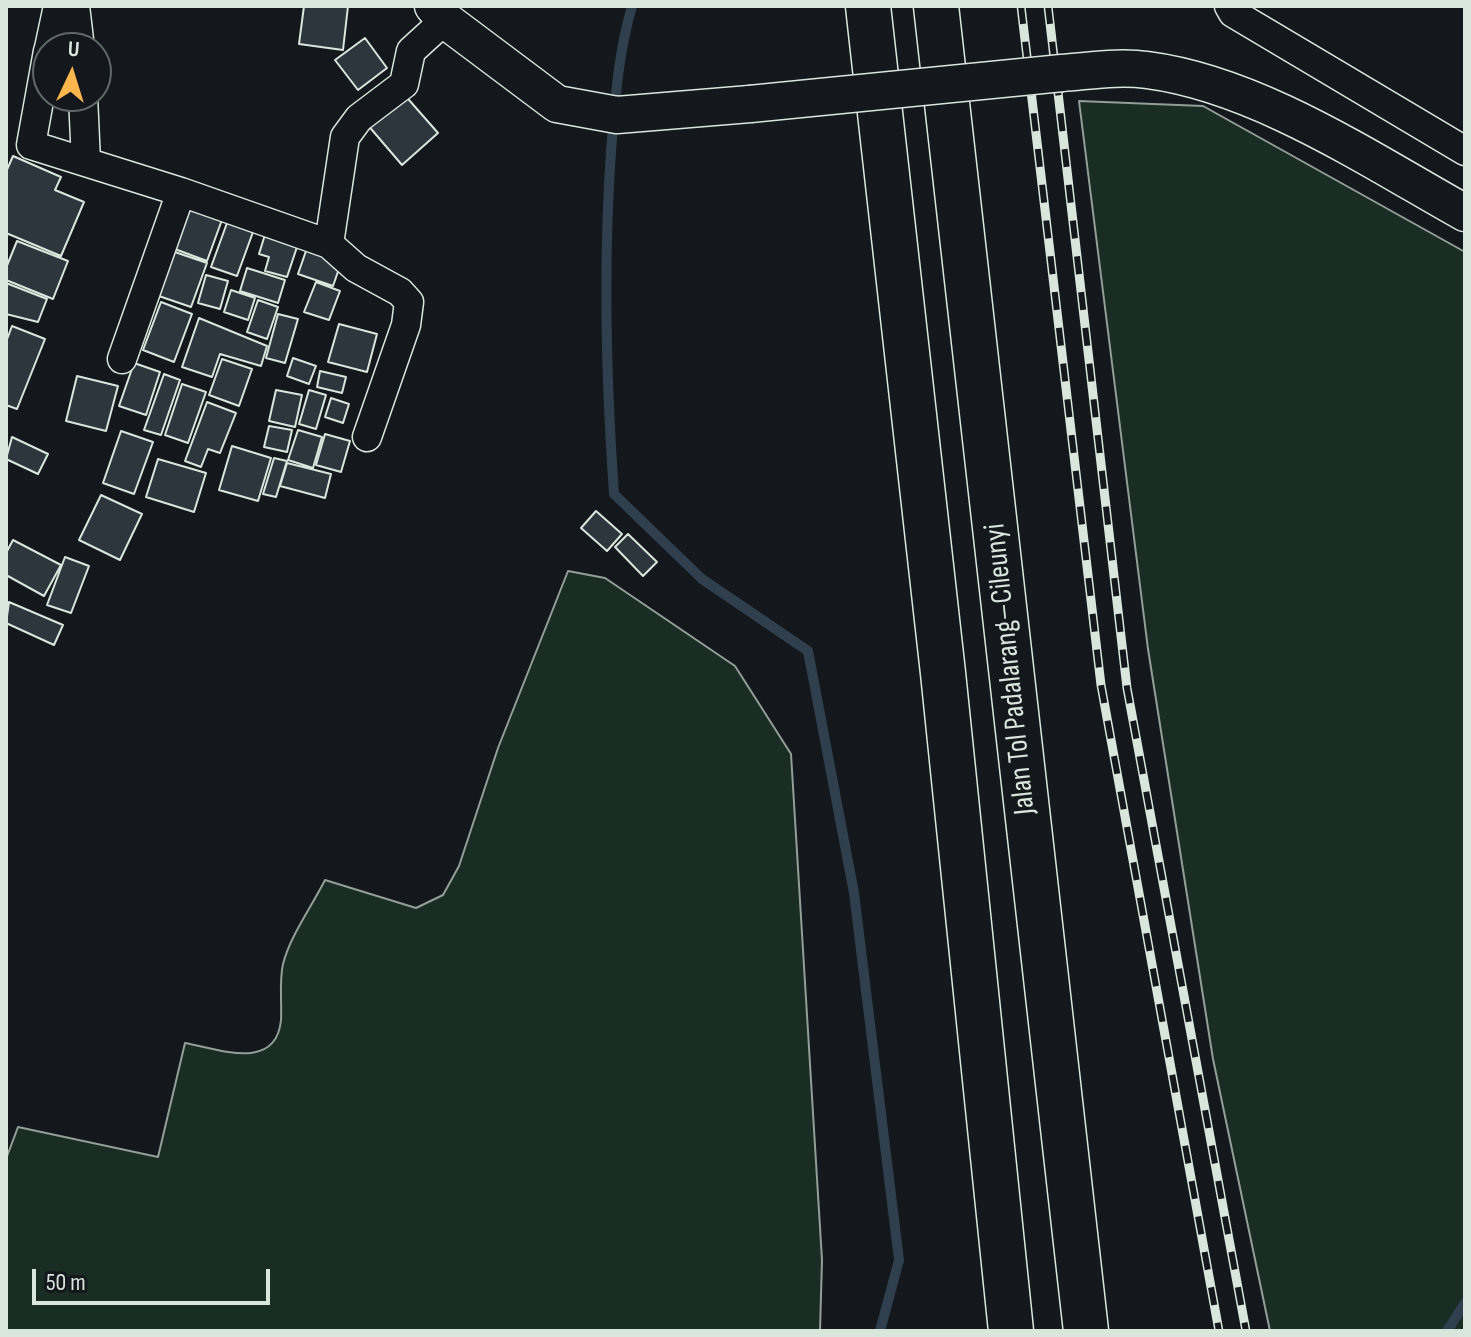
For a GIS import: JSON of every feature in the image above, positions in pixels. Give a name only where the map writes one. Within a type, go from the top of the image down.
[{"type":"highway","points":[[868,6],[940,642],[1011,1331]]},
{"type":"highway","name":"Jalan Tol Padalarang–Cileunyi","points":[[936,6],[1086,1331]]},
{"type":"street","points":[[52,32],[58,6]]},
{"type":"street","points":[[75,6],[78,32]]},
{"type":"street","points":[[1229,6],[1233,13],[1465,151]]},
{"type":"street","points":[[329,244],[345,137],[359,118],[404,84],[411,51],[439,13],[557,104],[617,115],[1062,73],[1145,69],[1227,91],[1272,108],[1465,213]]},
{"type":"street","points":[[37,112],[31,145],[181,192],[329,244],[356,268],[400,292],[409,302],[406,325],[367,437]]},
{"type":"street","points":[[84,112],[86,162]]},
{"type":"street","points":[[122,359],[181,192]]},
{"type":"green space","points":[[1079,101],[1203,106],[1465,252],[1465,1331],[1270,1331],[1213,1059],[1148,649]]},
{"type":"green space","points":[[568,571],[605,578],[735,666],[791,754],[822,1260],[820,1331],[6,1331],[6,1159],[18,1127],[158,1157],[185,1043],[244,1053],[257,1052],[269,1046],[277,1036],[286,953],[325,880],[416,908],[443,895],[459,866],[498,748]]},
{"type":"building","points":[[304,6],[348,6],[343,50],[299,44]]},
{"type":"building","points":[[365,38],[387,68],[358,90],[335,60]]},
{"type":"building","points":[[402,92],[438,133],[402,165],[366,123]]},
{"type":"building","points":[[13,156],[61,177],[55,190],[84,202],[61,256],[6,233],[6,172]]},
{"type":"building","points":[[188,205],[223,217],[207,261],[172,248]]},
{"type":"building","points":[[227,223],[253,232],[237,276],[211,267]]},
{"type":"building","points":[[267,228],[300,238],[287,277],[265,271],[269,257],[259,254]]},
{"type":"building","points":[[17,241],[68,261],[53,299],[6,280],[6,268]]},
{"type":"building","points":[[307,248],[342,260],[333,286],[298,274]]},
{"type":"building","points":[[169,250],[207,263],[191,307],[153,294]]},
{"type":"building","points":[[247,268],[285,280],[278,303],[240,291]]},
{"type":"building","points":[[206,275],[228,281],[220,309],[198,303]]},
{"type":"building","points":[[316,282],[340,291],[329,320],[304,312]]},
{"type":"building","points":[[6,283],[47,299],[38,322],[6,314]]},
{"type":"building","points":[[231,290],[255,298],[248,320],[224,312]]},
{"type":"building","points":[[258,300],[278,307],[267,339],[247,332]]},
{"type":"building","points":[[161,302],[192,314],[174,362],[143,350]]},
{"type":"building","points":[[278,314],[298,319],[285,363],[266,358]]},
{"type":"building","points":[[199,318],[267,346],[261,366],[220,354],[212,377],[182,367]]},
{"type":"building","points":[[339,324],[377,334],[367,372],[328,362]]},
{"type":"building","points":[[12,326],[45,339],[17,409],[6,405],[6,342]]},
{"type":"building","points":[[293,358],[316,366],[309,384],[287,376]]},
{"type":"building","points":[[222,359],[252,369],[239,406],[209,395]]},
{"type":"building","points":[[134,363],[160,372],[146,415],[119,406]]},
{"type":"building","points":[[320,371],[346,377],[342,393],[317,387]]},
{"type":"building","points":[[164,374],[180,380],[161,435],[144,430]]},
{"type":"building","points":[[77,376],[118,386],[106,431],[66,421]]},
{"type":"building","points":[[182,384],[206,392],[188,443],[165,435]]},
{"type":"building","points":[[276,390],[302,395],[295,427],[269,421]]},
{"type":"building","points":[[309,390],[326,395],[316,429],[299,424]]},
{"type":"building","points":[[331,398],[349,404],[343,423],[325,417]]},
{"type":"building","points":[[207,402],[236,413],[220,453],[208,449],[201,467],[185,461]]},
{"type":"building","points":[[269,426],[292,430],[287,452],[264,447]]},
{"type":"building","points":[[298,430],[322,437],[313,468],[288,460]]},
{"type":"building","points":[[121,431],[153,442],[134,494],[103,483]]},
{"type":"building","points":[[325,434],[350,441],[341,472],[316,465]]},
{"type":"building","points":[[12,437],[48,454],[38,474],[6,459]]},
{"type":"building","points":[[232,446],[271,458],[258,501],[219,490]]},
{"type":"building","points":[[274,458],[287,461],[276,497],[263,494]]},
{"type":"building","points":[[158,459],[206,473],[194,512],[146,497]]},
{"type":"building","points":[[287,463],[331,474],[325,498],[280,486]]},
{"type":"building","points":[[101,495],[142,514],[120,560],[79,540]]},
{"type":"building","points":[[596,511],[622,534],[607,551],[581,528]]},
{"type":"building","points":[[628,534],[657,562],[643,576],[615,547]]},
{"type":"building","points":[[13,540],[61,565],[44,596],[6,575],[6,553]]},
{"type":"building","points":[[65,557],[89,566],[71,613],[47,605]]},
{"type":"building","points":[[9,602],[63,625],[54,645],[6,623]]},
{"type":"waterway","points":[[632,6],[623,42],[612,132],[607,237],[606,322],[614,494],[702,579],[808,651],[854,893],[899,1260],[880,1331]]},
{"type":"waterway","points":[[1447,1331],[1465,1303]]},
{"type":"railway","points":[[1021,6],[1101,685],[1219,1331]]},
{"type":"railway","points":[[1048,6],[1127,688],[1246,1331]]}]
